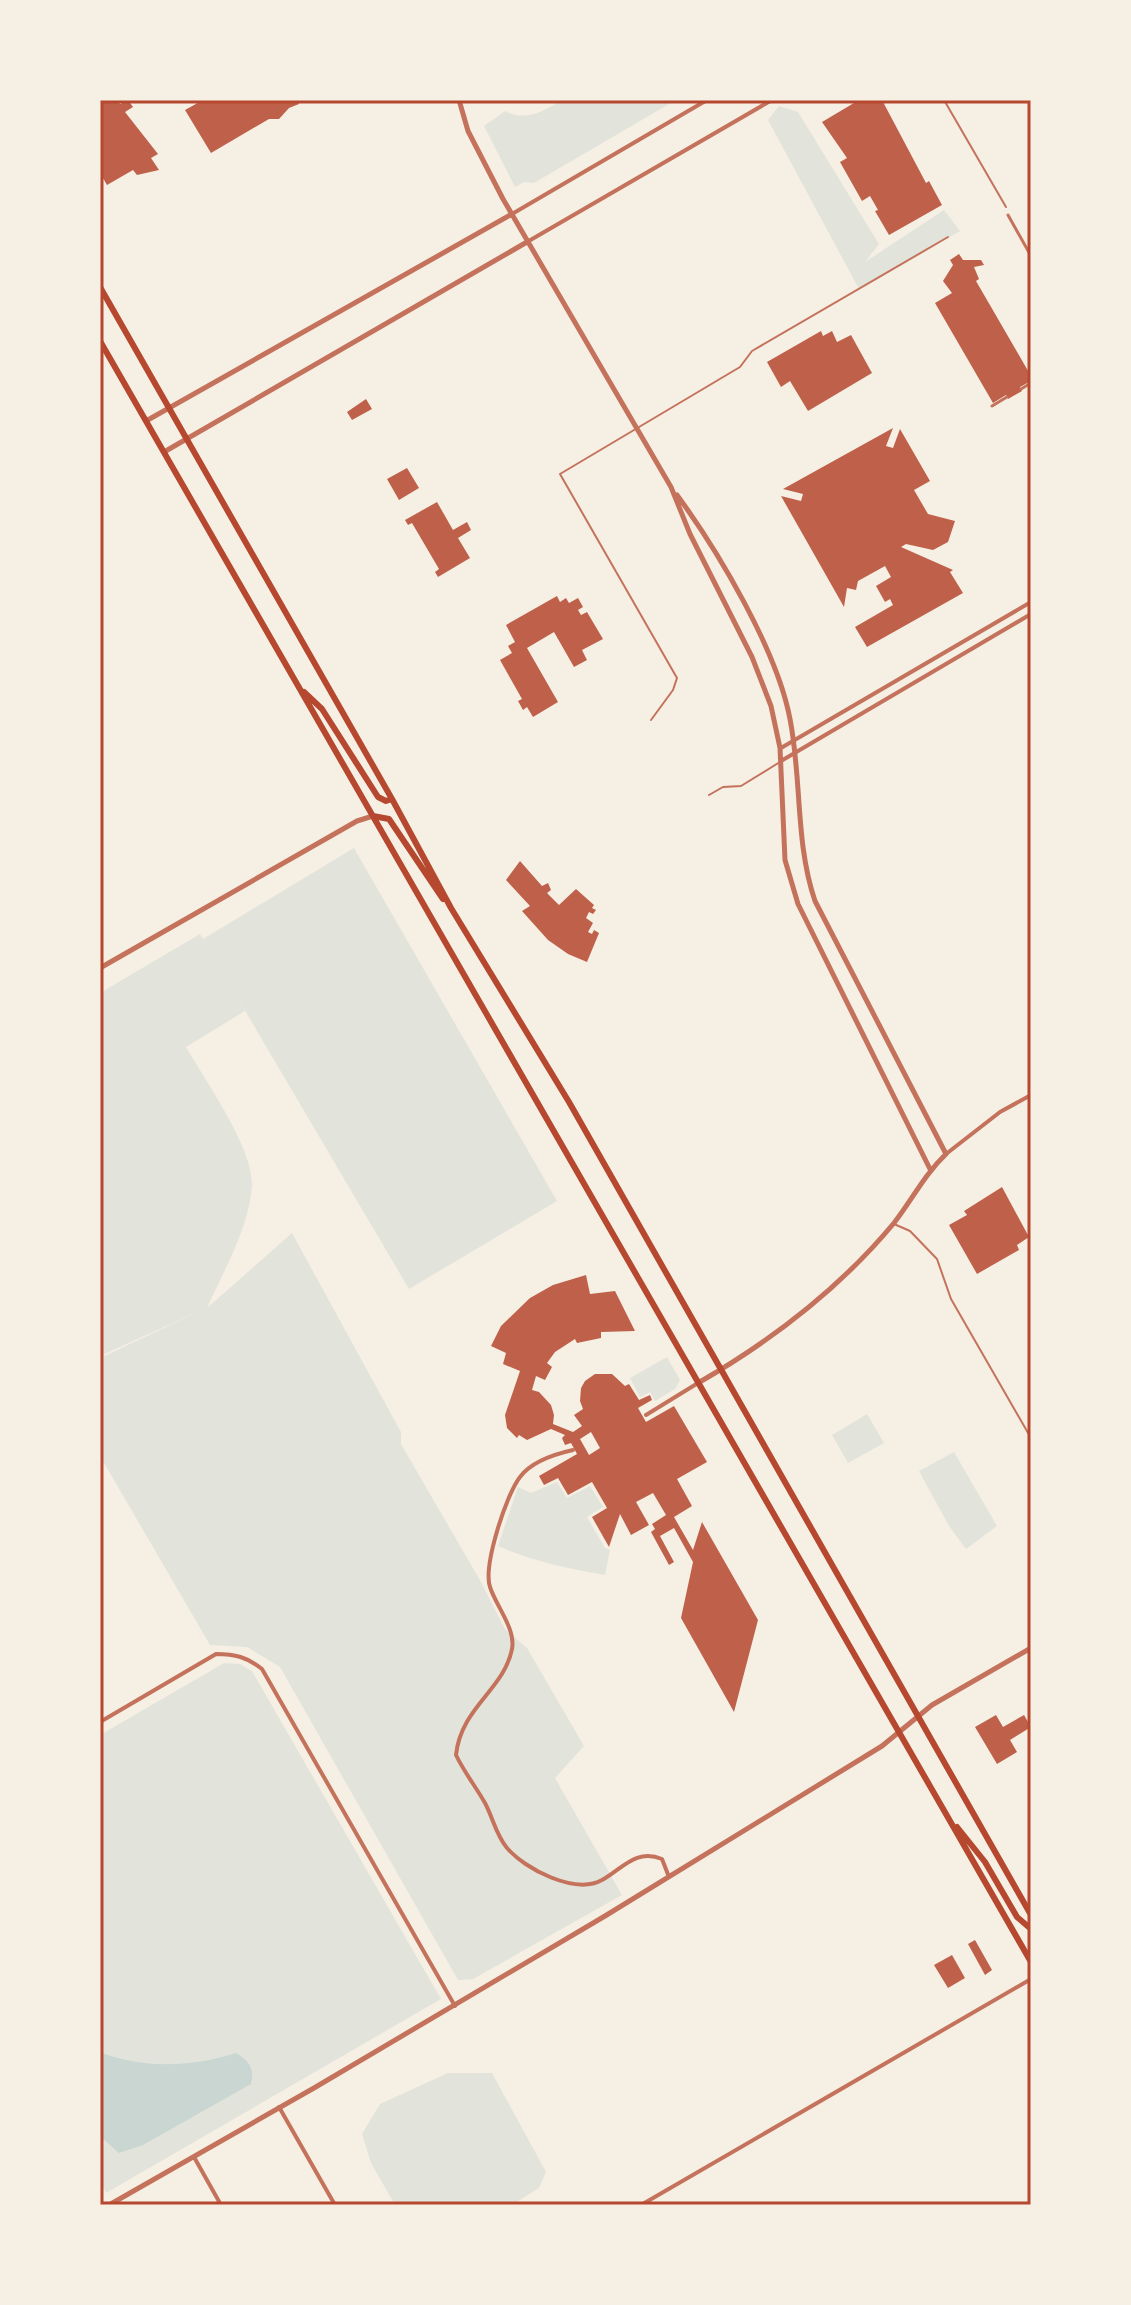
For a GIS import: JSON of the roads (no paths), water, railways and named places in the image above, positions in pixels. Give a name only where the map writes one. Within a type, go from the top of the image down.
[{"type":"main road","points":[[100,287],[451,908],[569,1102],[723,1369],[1031,1915]]},
{"type":"main road","points":[[100,341],[1031,1962]]},
{"type":"main road","points":[[301,690],[322,709],[378,797],[386,801],[392,799]]},
{"type":"main road","points":[[373,816],[389,819],[451,908]]},
{"type":"main road","points":[[943,1808],[985,1862],[1017,1917],[1031,1929]]},
{"type":"street","points":[[459,100],[468,131],[527,242],[671,487],[690,534],[762,679],[780,748],[785,860],[798,904],[930,1169]]},
{"type":"street","points":[[146,421],[707,100]]},
{"type":"street","points":[[164,452],[772,100]]},
{"type":"street","points":[[1008,215],[1031,256]]},
{"type":"street","points":[[1021,389],[1031,383]]},
{"type":"street","points":[[992,406],[1007,397]]},
{"type":"street","points":[[671,487],[700,526],[742,600],[775,672],[788,710],[795,751],[804,862],[815,901],[946,1154]]},
{"type":"street","points":[[780,748],[1031,602]]},
{"type":"street","points":[[781,761],[1031,614]]},
{"type":"street","points":[[100,968],[357,821],[373,816]]},
{"type":"street","points":[[646,1415],[723,1369],[801,1314],[851,1269],[893,1223],[930,1169],[1000,1112],[1031,1095]]},
{"type":"street","points":[[573,1450],[555,1454],[519,1478],[491,1547],[487,1565],[489,1585],[512,1636],[513,1649],[496,1682],[463,1724],[456,1755],[486,1806],[500,1839],[518,1859],[566,1884],[583,1886],[602,1880],[627,1861],[654,1855],[662,1859],[669,1877]]},
{"type":"street","points":[[109,2205],[455,2006],[669,1877],[900,1733],[917,1716],[1031,1648]]},
{"type":"street","points":[[100,1722],[216,1654],[233,1654],[251,1660],[262,1669],[455,2006]]},
{"type":"street","points":[[641,2205],[1031,1979]]},
{"type":"street","points":[[279,2107],[335,2205]]},
{"type":"street","points":[[194,2157],[221,2205]]},
{"type":"lane","points":[[944,100],[1006,207]]},
{"type":"lane","points":[[651,720],[673,690],[677,678],[560,474],[740,367],[752,351],[948,237]]},
{"type":"lane","points":[[709,795],[726,786],[741,786],[781,761]]},
{"type":"lane","points":[[893,1223],[910,1231],[937,1259],[951,1299],[1031,1438]]}]
